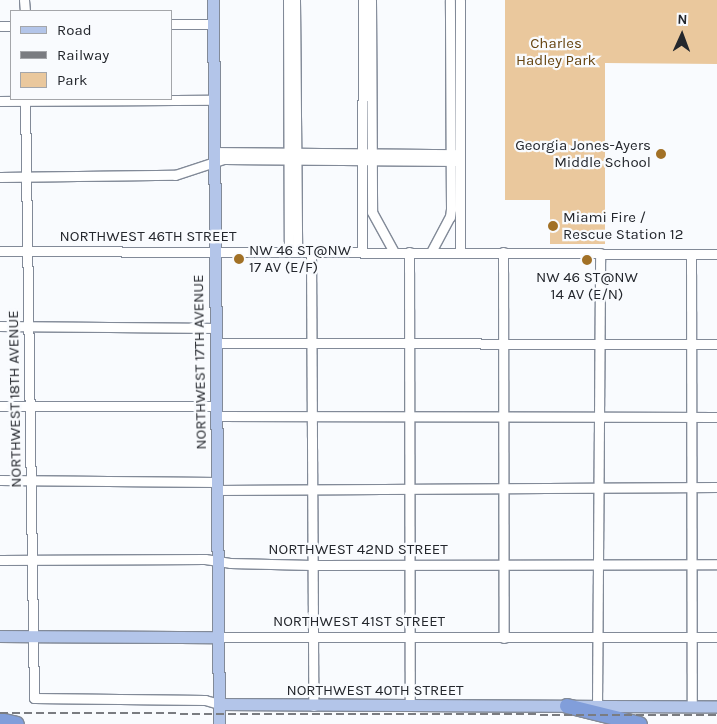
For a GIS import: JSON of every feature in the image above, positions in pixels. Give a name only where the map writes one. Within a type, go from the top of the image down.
[{"type":"highway","points":[[567,706],[640,724]]},
{"type":"highway","points":[[0,720],[17,724]]},
{"type":"main road","name":"NORTHWEST 17TH AVENUE","points":[[213,0],[219,724]]},
{"type":"main road","name":"NORTHWEST 41ST STREET","points":[[0,636],[218,637]]},
{"type":"main road","name":"NORTHWEST 40TH STREET","points":[[219,704],[717,707]]},
{"type":"street","points":[[288,0],[292,38]]},
{"type":"street","points":[[293,251],[291,156],[292,38],[295,0]]},
{"type":"street","points":[[363,0],[368,63]]},
{"type":"street","points":[[362,251],[368,212],[368,63],[371,0]]},
{"type":"street","points":[[455,4],[455,217],[460,252]]},
{"type":"street","points":[[172,24],[213,24]]},
{"type":"street","name":"NORTHWEST 18TH AVENUE","points":[[25,100],[25,251],[34,698]]},
{"type":"street","points":[[0,101],[214,100]]},
{"type":"street","points":[[0,177],[175,175],[214,158],[224,159],[253,156],[455,157]]},
{"type":"street","points":[[368,212],[394,252]]},
{"type":"street","points":[[431,252],[455,217]]},
{"type":"street","name":"NORTHWEST 46TH STREET","points":[[0,251],[214,250],[717,254]]},
{"type":"street","points":[[310,251],[313,706]]},
{"type":"street","points":[[410,252],[410,705]]},
{"type":"street","points":[[503,252],[501,487],[504,638]]},
{"type":"street","points":[[597,706],[600,253]]},
{"type":"street","points":[[691,254],[692,707]]},
{"type":"street","points":[[0,326],[215,328]]},
{"type":"street","points":[[215,343],[600,346],[717,344]]},
{"type":"street","points":[[0,406],[216,411],[311,418],[717,417]]},
{"type":"street","points":[[0,480],[312,490],[410,487],[717,487]]},
{"type":"street","name":"NORTHWEST 42ND STREET","points":[[0,560],[217,561],[504,566],[598,563],[717,564]]},
{"type":"street","name":"NORTHWEST 41ST STREET","points":[[218,637],[717,637]]},
{"type":"street","name":"NORTHWEST 40TH STREET","points":[[34,698],[205,700],[219,704]]},
{"type":"green space","name":"Charles Hadley Park","points":[[505,0],[717,0],[717,64],[605,63],[605,244],[550,244],[550,200],[505,200]]},
{"type":"railway","points":[[0,713],[717,715]]},
{"type":"place","name":"Georgia Jones-Ayers Middle School","points":[[661,154]]},
{"type":"place","name":"Miami Fire / Rescue Station 12","points":[[553,226]]},
{"type":"place","name":"NW 46 ST@NW 17 AV (E/F)","points":[[239,259]]},
{"type":"place","name":"NW 46 ST@NW 14 AV (E/N)","points":[[587,260]]}]
